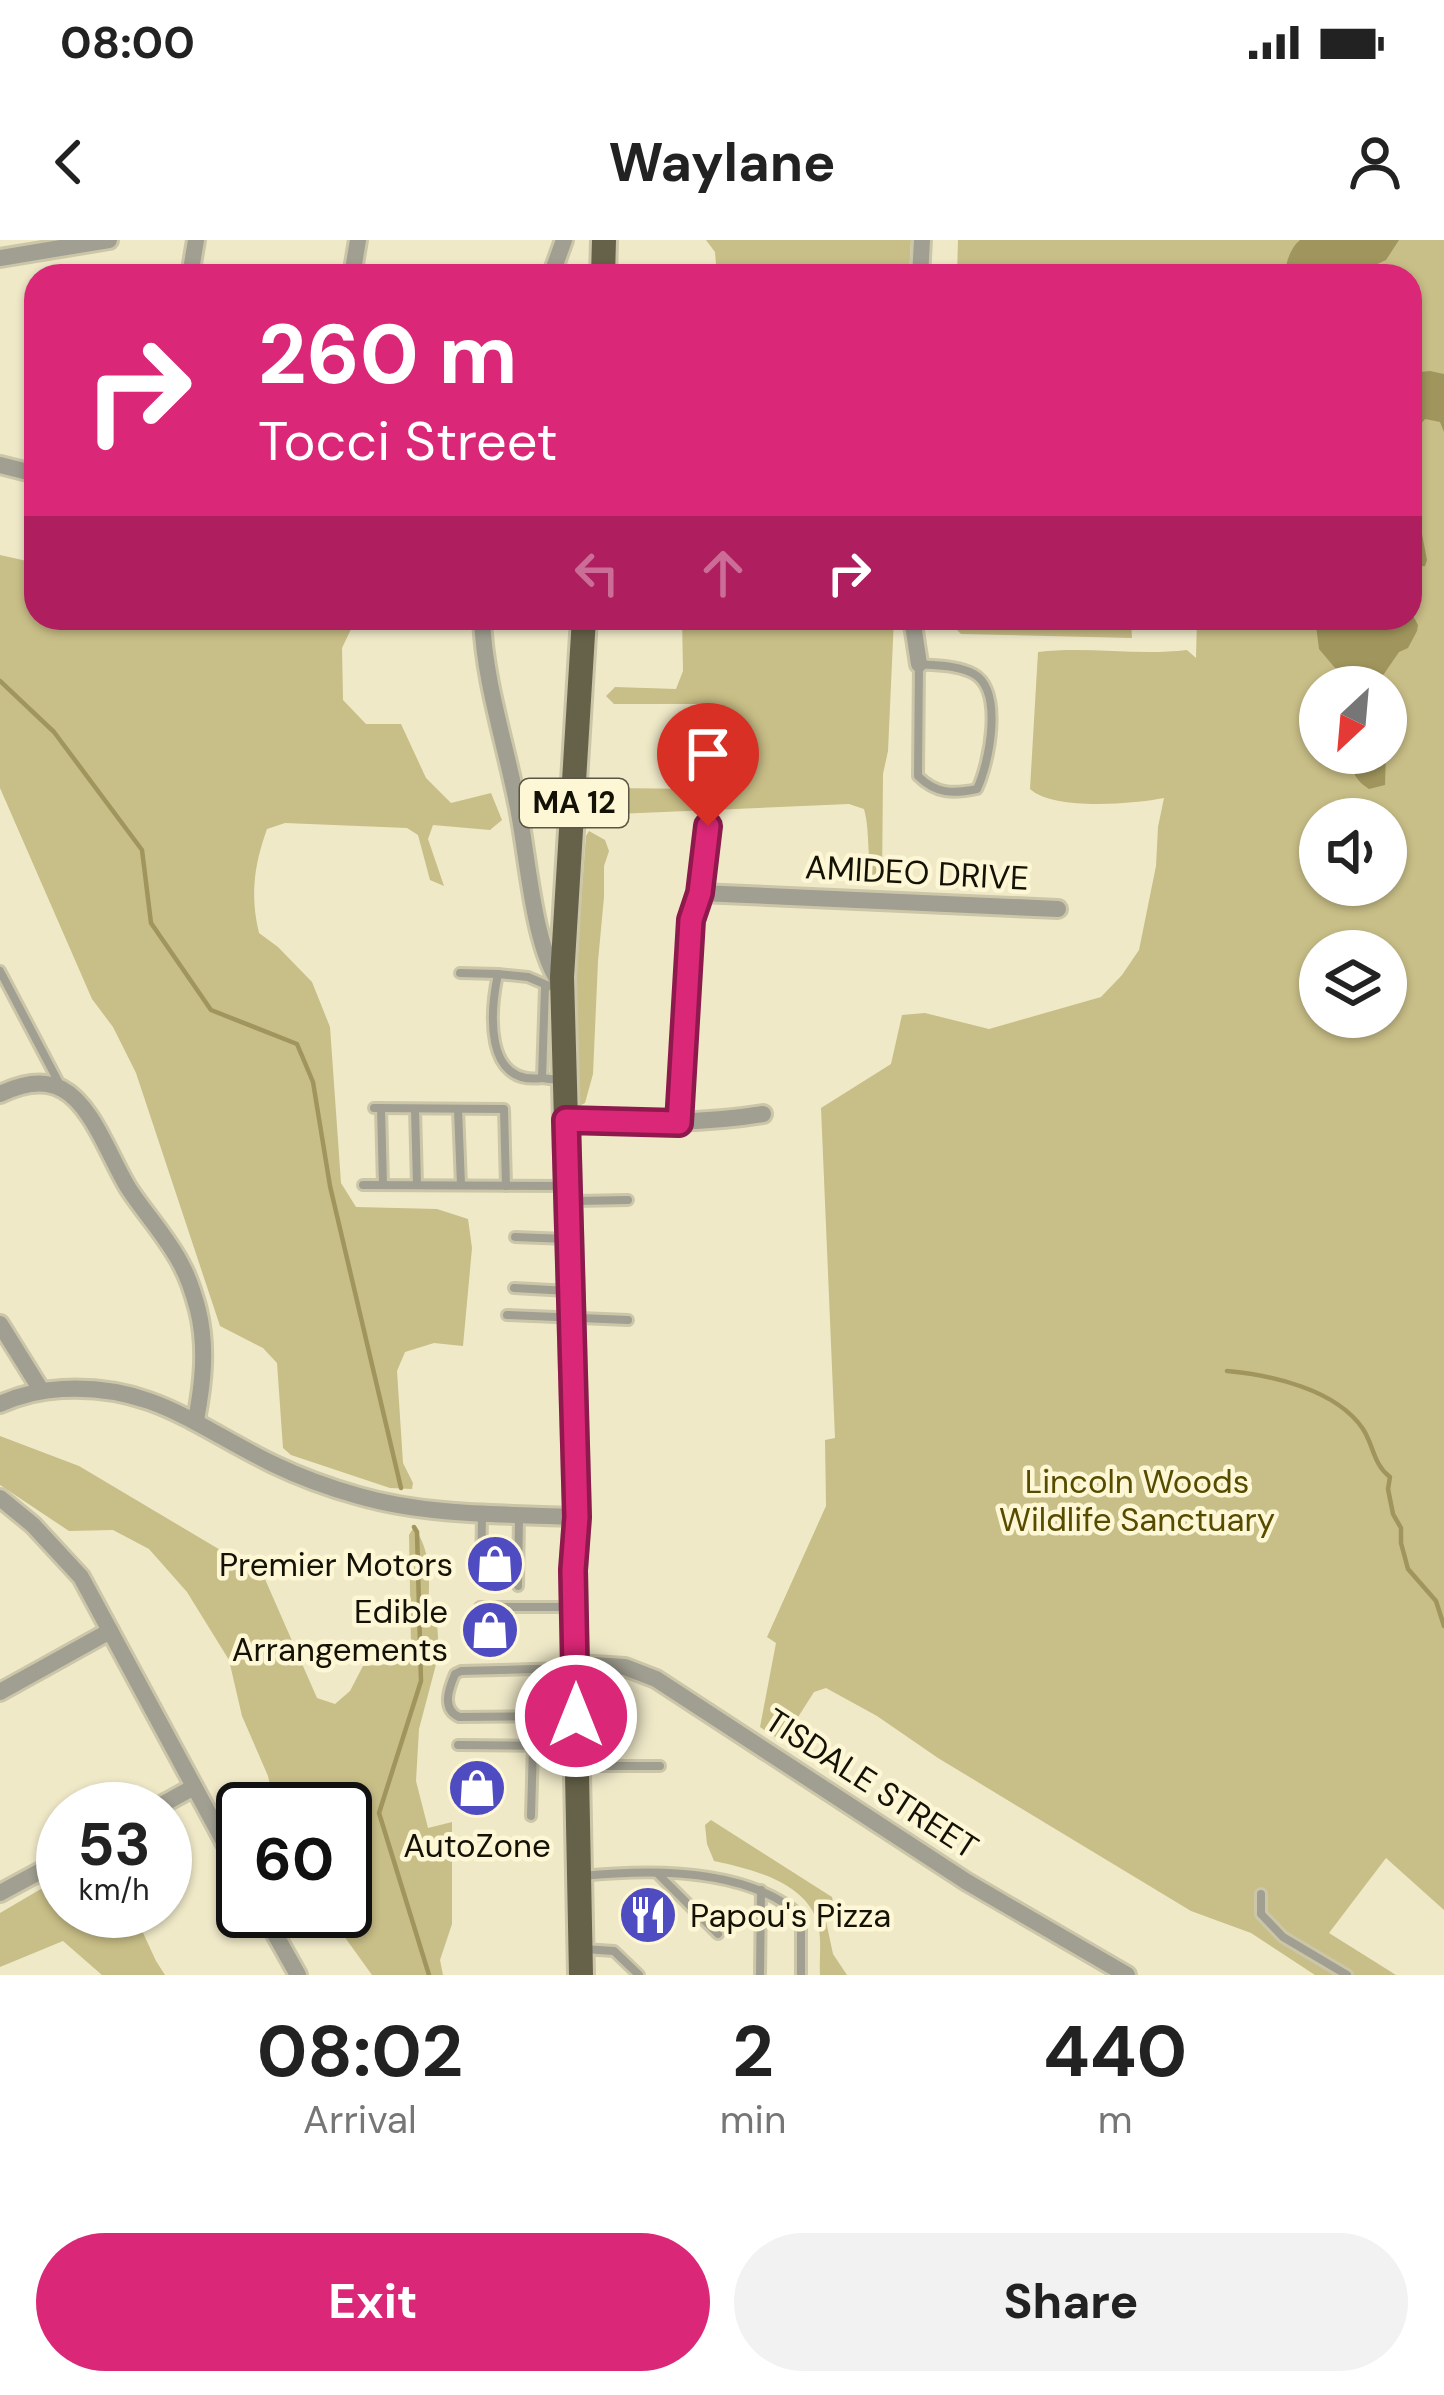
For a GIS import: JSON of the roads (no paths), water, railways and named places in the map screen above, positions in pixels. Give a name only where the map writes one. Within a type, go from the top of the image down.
[{"type":"main road","name":"MA 12","points":[[581,1975],[574,1607],[577,1517],[566,1120],[554,1079],[554,987],[583,630]]},
{"type":"street","points":[[0,258],[110,240]]},
{"type":"street","points":[[484,630],[554,987]]},
{"type":"street","points":[[914,630],[919,664]]},
{"type":"street","points":[[679,1123],[691,920],[700,893],[708,826]]},
{"type":"street","name":"AMIDEO DRIVE","points":[[700,893],[1058,909]]},
{"type":"street","points":[[0,1094],[26,1084],[63,1089],[89,1118],[128,1187],[182,1266],[203,1336],[196,1420]]},
{"type":"street","points":[[566,1120],[679,1123],[763,1114]]},
{"type":"street","points":[[0,1324],[41,1390]]},
{"type":"street","points":[[0,1403],[41,1390],[121,1392],[157,1402],[276,1466],[333,1489],[426,1510],[577,1517]]},
{"type":"street","points":[[0,1498],[81,1576],[216,1827]]},
{"type":"street","points":[[0,1692],[110,1631]]},
{"type":"street","name":"TISDALE STREET","points":[[576,1666],[625,1667],[656,1679],[970,1883],[1127,1975]]},
{"type":"street","points":[[0,1893],[36,1873]]},
{"type":"street","points":[[277,1938],[298,1975]]},
{"type":"lane","points":[[919,664],[954,667],[985,683],[990,695],[988,768],[977,789],[954,794],[930,788],[919,776],[919,664]]},
{"type":"lane","points":[[0,971],[63,1089]]},
{"type":"lane","points":[[460,974],[528,977],[554,987]]},
{"type":"lane","points":[[498,974],[497,1052],[514,1076],[554,1079]]},
{"type":"lane","points":[[383,1185],[378,1108],[415,1108],[504,1109],[506,1186]]},
{"type":"lane","points":[[415,1108],[417,1185]]},
{"type":"lane","points":[[458,1109],[460,1185]]},
{"type":"lane","points":[[363,1185],[506,1186],[628,1200]]},
{"type":"lane","points":[[515,1237],[568,1239]]},
{"type":"lane","points":[[514,1288],[570,1291]]},
{"type":"lane","points":[[507,1315],[628,1320]]},
{"type":"lane","points":[[481,1580],[482,1512]]},
{"type":"lane","points":[[518,1586],[519,1514]]},
{"type":"lane","points":[[480,1607],[574,1607]]},
{"type":"lane","points":[[576,1666],[461,1671],[449,1689],[448,1707],[459,1717],[576,1716]]},
{"type":"lane","points":[[458,1745],[533,1746],[660,1766]]},
{"type":"lane","points":[[531,1816],[533,1746]]},
{"type":"lane","points":[[580,1876],[657,1873],[734,1881],[761,1890],[801,1916],[801,1975]]},
{"type":"lane","points":[[657,1873],[718,1934]]},
{"type":"lane","points":[[760,1975],[761,1890]]},
{"type":"lane","points":[[1261,1894],[1262,1914],[1283,1936],[1347,1975]]},
{"type":"lane","points":[[580,1948],[614,1951],[639,1975]]},
{"type":"lane","points":[[622,1958],[622,1975]]},
{"type":"waterway","points":[[0,681],[54,732],[142,850],[151,923],[211,1010],[297,1044],[313,1082],[330,1186],[401,1488]]},
{"type":"waterway","points":[[1227,1371],[1263,1376],[1320,1394],[1363,1429],[1390,1477],[1388,1489],[1408,1569],[1436,1601],[1444,1626]]},
{"type":"waterway","points":[[414,1527],[421,1681],[379,1813],[429,1975]]},
{"type":"place","name":"Premier Motors","points":[[495,1564]]},
{"type":"place","name":"Edible Arrangements","points":[[490,1630]]},
{"type":"place","name":"AutoZone","points":[[477,1788]]},
{"type":"place","name":"Papou's Pizza","points":[[648,1915]]},
{"type":"park label","name":"Lincoln Woods Wildlife Sanctuary","points":[[1137,1500]]}]
